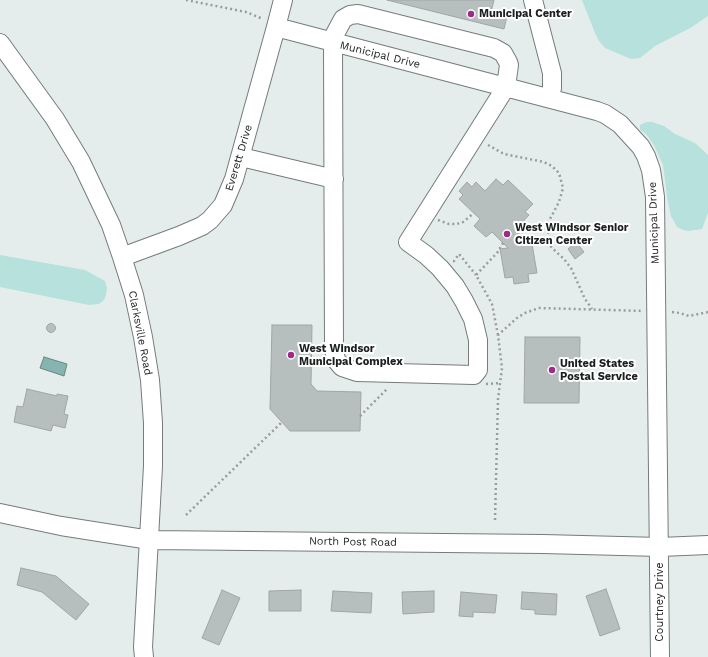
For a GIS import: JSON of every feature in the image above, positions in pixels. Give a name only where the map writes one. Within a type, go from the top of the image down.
[{"type":"street","name":"Everett Drive","points":[[122,257],[191,232],[202,226],[210,220],[226,199],[234,179],[283,0]]},
{"type":"street","points":[[533,0],[552,73],[550,98]]},
{"type":"street","points":[[354,14],[364,15],[501,51],[507,58],[509,65],[506,86],[408,242],[426,255],[440,268],[455,286],[464,301],[473,319],[478,340],[478,370],[474,375],[364,372],[342,367],[334,355],[333,43],[335,34],[343,20],[354,14]]},
{"type":"street","name":"Municipal Drive","points":[[277,26],[333,43],[506,86],[604,114],[620,124],[636,141],[646,156],[651,170],[655,197],[660,547]]},
{"type":"street","name":"Clarksville Road","points":[[0,43],[55,119],[81,162],[102,204],[122,257],[134,295],[150,380],[153,423],[154,466],[143,647],[144,657]]},
{"type":"street","points":[[240,157],[334,180]]},
{"type":"street","name":"North Post Road","points":[[0,513],[62,526],[150,540],[543,544],[660,547],[708,545]]},
{"type":"street","name":"Courtney Drive","points":[[660,547],[660,657]]},
{"type":"path","points":[[186,0],[246,12],[277,26]]},
{"type":"path","points":[[486,144],[504,154],[548,164],[560,173],[563,188],[559,202],[550,219],[548,234],[549,244],[571,268],[585,299],[592,309]]},
{"type":"path","points":[[435,219],[449,224],[457,224],[463,222],[474,214]]},
{"type":"path","points":[[476,276],[503,243]]},
{"type":"path","points":[[448,261],[454,261],[459,254],[476,276],[492,304],[498,335],[502,368],[498,399],[495,520]]},
{"type":"path","points":[[498,335],[517,318],[532,310],[547,308],[657,311],[680,313],[689,316],[708,312]]},
{"type":"path","points":[[186,515],[282,422]]},
{"type":"shaded area","points":[[582,0],[708,0],[708,16],[692,27],[655,46],[640,58],[631,59],[605,48],[599,41]]},
{"type":"shaded area","points":[[646,122],[652,122],[664,126],[675,134],[695,143],[708,155],[708,213],[702,229],[689,231],[683,230],[677,227],[671,216],[663,165],[654,145],[646,134],[640,130],[640,125]]},
{"type":"shaded area","points":[[0,255],[85,270],[105,281],[107,288],[104,300],[99,304],[89,305],[0,287]]},
{"type":"shaded area","points":[[44,357],[67,364],[64,376],[40,368]]},
{"type":"building","name":"Municipal Center","points":[[387,0],[494,0],[491,12],[507,16],[504,29]]},
{"type":"building","name":"West Windsor Senior Citizen Center","points":[[496,179],[503,185],[508,180],[533,204],[525,212],[529,215],[515,230],[530,244],[532,244],[537,273],[528,274],[529,282],[514,284],[513,277],[505,278],[500,249],[508,248],[492,232],[486,237],[474,226],[480,219],[459,199],[463,195],[459,191],[467,182],[472,187],[476,182],[485,191]]},
{"type":"building","points":[[576,242],[584,252],[575,259],[568,249]]},
{"type":"building","points":[[49,324],[53,324],[55,328],[53,332],[49,332],[47,330],[47,326]]},
{"type":"building","name":"West Windsor Municipal Complex","points":[[272,325],[312,325],[311,384],[317,391],[361,392],[360,431],[290,431],[270,409]]},
{"type":"building","name":"United States Postal Service","points":[[525,337],[580,337],[579,403],[524,403]]},
{"type":"building","points":[[27,389],[57,396],[57,394],[68,396],[64,414],[68,415],[65,428],[53,425],[51,431],[14,422],[17,406],[23,407]]},
{"type":"building","points":[[21,568],[56,576],[89,604],[76,620],[42,592],[17,585]]},
{"type":"building","points":[[606,589],[620,629],[600,636],[586,596]]},
{"type":"building","points":[[222,590],[240,598],[219,645],[202,638]]},
{"type":"building","points":[[301,590],[301,611],[269,611],[269,591]]},
{"type":"building","points":[[333,591],[372,593],[371,613],[331,611]]},
{"type":"building","points":[[434,591],[434,612],[403,614],[402,592]]},
{"type":"building","points":[[461,592],[497,595],[495,613],[473,612],[473,617],[459,616]]},
{"type":"building","points":[[522,592],[557,594],[556,615],[535,614],[535,610],[521,609]]},
{"type":"place","name":"Municipal Center","points":[[471,14]]},
{"type":"place","name":"West Windsor Senior Citizen Center","points":[[507,234]]},
{"type":"place","name":"West Windsor Municipal Complex","points":[[291,355]]},
{"type":"place","name":"United States Postal Service","points":[[552,370]]}]
